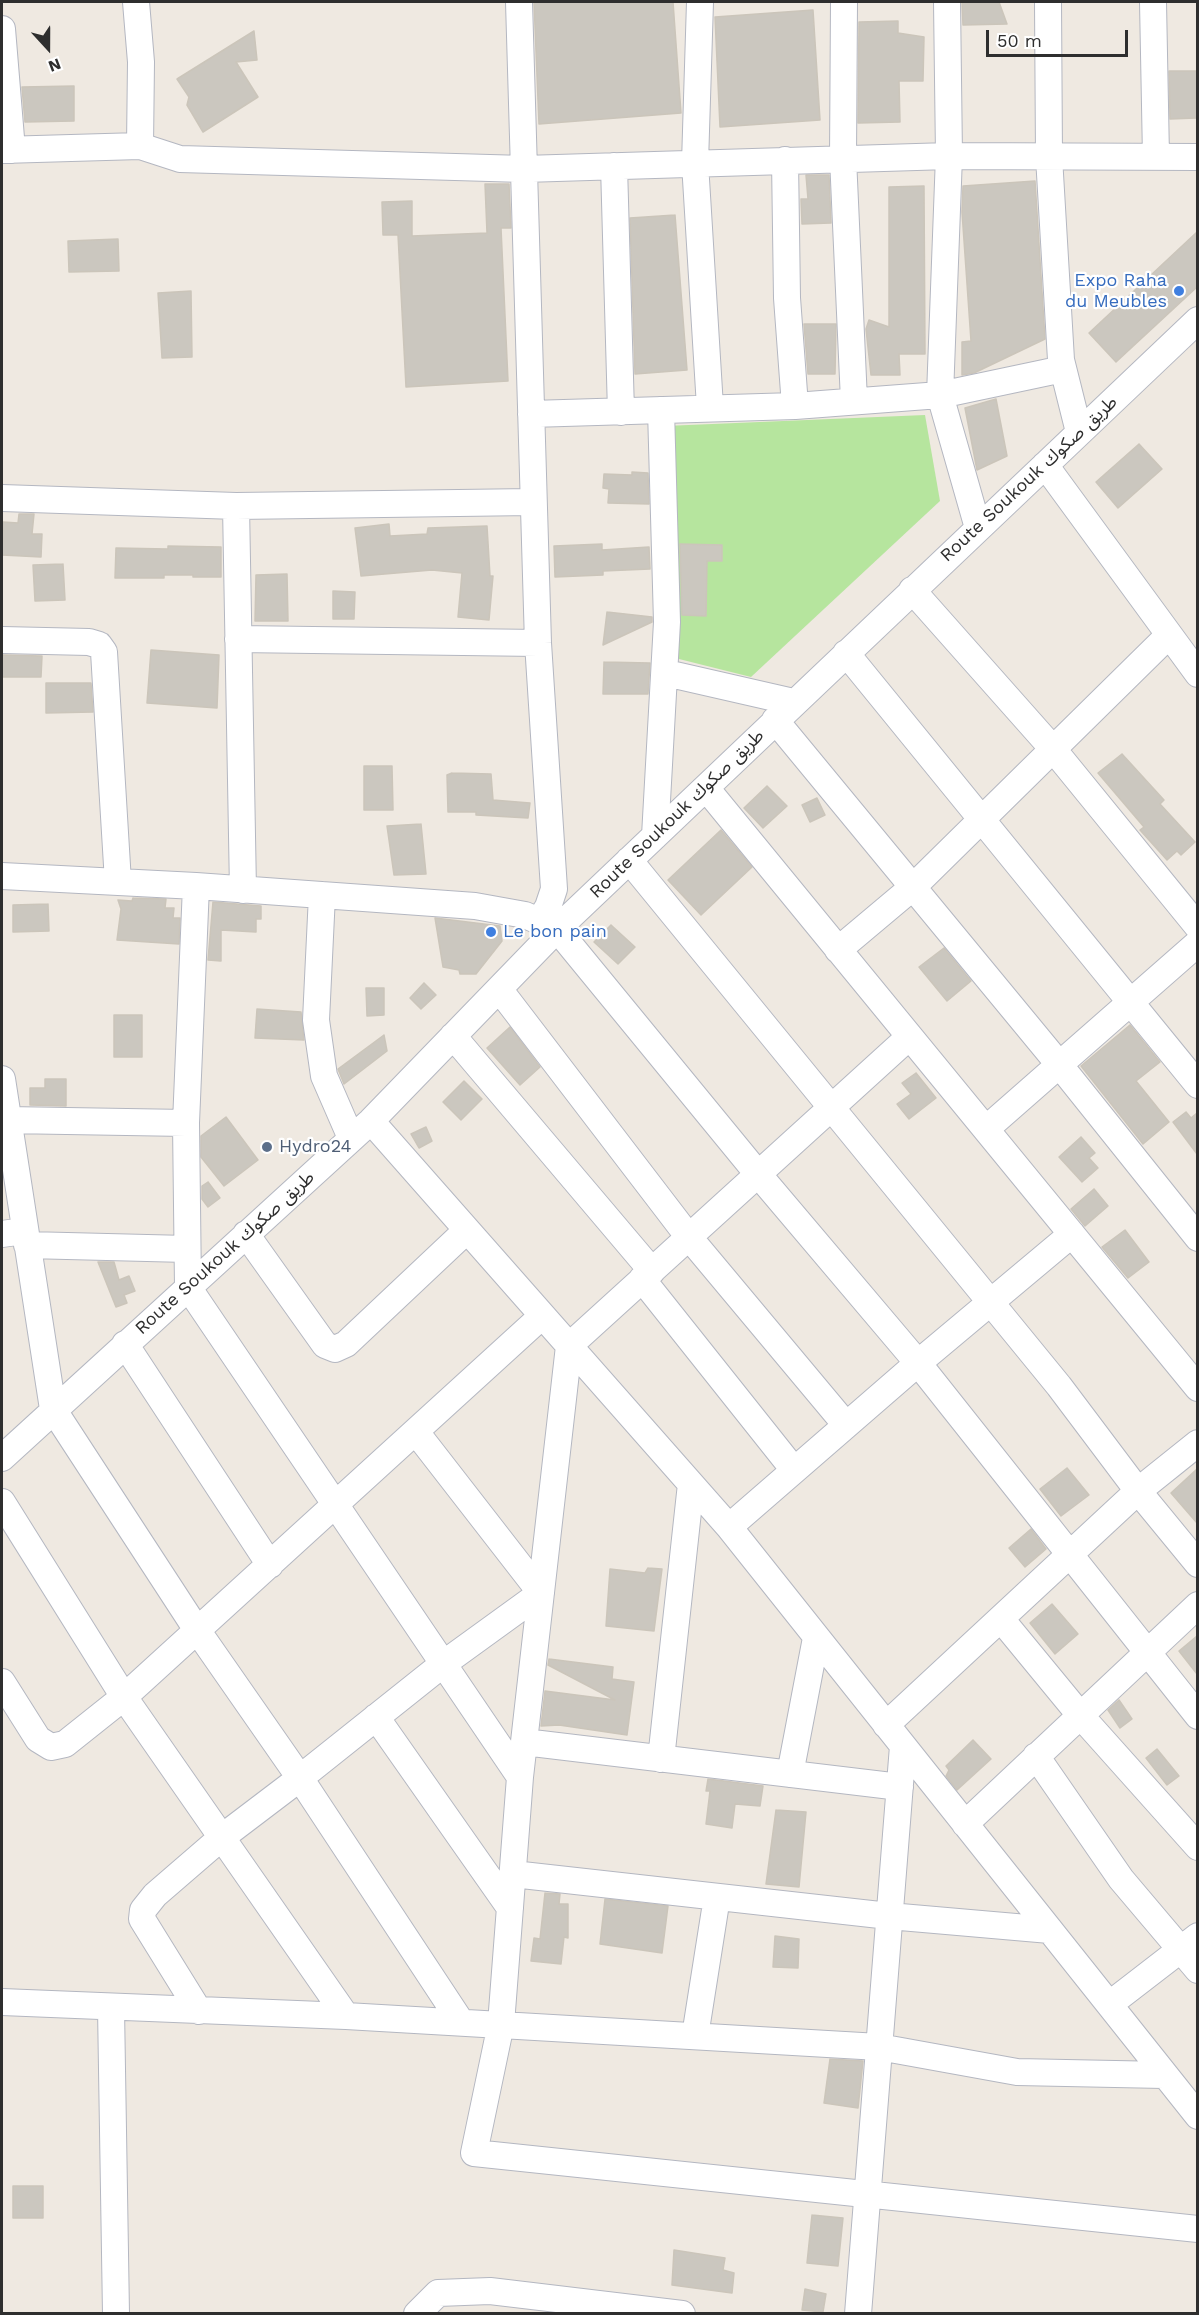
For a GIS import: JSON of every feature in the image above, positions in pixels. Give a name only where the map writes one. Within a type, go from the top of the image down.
[{"type":"street","points":[[136,2],[141,62],[140,146]]},
{"type":"street","points":[[519,2],[532,501],[538,643],[554,889],[548,907],[548,925]]},
{"type":"street","points":[[700,2],[696,163],[710,407]]},
{"type":"street","points":[[844,2],[843,158],[854,401]]},
{"type":"street","points":[[947,2],[949,156],[940,395],[978,528]]},
{"type":"street","points":[[1048,2],[1049,157],[1063,369],[1079,432]]},
{"type":"street","points":[[1153,2],[1156,157]]},
{"type":"street","points":[[2,29],[7,150],[140,146],[180,159],[524,169],[949,156],[1197,157]]},
{"type":"street","points":[[785,160],[787,298],[795,406]]},
{"type":"street","points":[[614,166],[621,412]]},
{"type":"street","name":"Route Soukouk طريق صكوك","points":[[2,1458],[371,1121],[499,989],[548,925],[629,860],[1079,432],[1194,330]]},
{"type":"street","points":[[531,414],[795,406],[940,395],[1063,369]]},
{"type":"street","points":[[655,836],[657,772],[666,673],[667,622],[661,410]]},
{"type":"street","points":[[1045,465],[1197,674]]},
{"type":"street","points":[[2,498],[236,506],[532,501]]},
{"type":"street","points":[[236,506],[243,890]]},
{"type":"street","points":[[912,591],[1053,749],[1197,927]]},
{"type":"street","points":[[838,950],[913,886],[1169,635]]},
{"type":"street","points":[[238,639],[538,643]]},
{"type":"street","points":[[2,640],[89,642],[99,645],[104,652],[118,882]]},
{"type":"street","points":[[846,652],[1197,1085]]},
{"type":"street","points":[[666,673],[793,702]]},
{"type":"street","points":[[775,720],[1058,1063],[1197,1238]]},
{"type":"street","points":[[706,788],[1197,1388]]},
{"type":"street","points":[[629,860],[1059,1386],[1138,1491],[1197,1564]]},
{"type":"street","points":[[2,876],[196,886],[475,906],[525,915],[548,925],[918,1363],[1197,1716]]},
{"type":"street","points":[[196,886],[186,1123],[188,1287],[520,1777]]},
{"type":"street","points":[[322,895],[316,1020],[324,1076],[351,1138]]},
{"type":"street","points":[[986,1129],[1058,1063],[1197,943]]},
{"type":"street","points":[[499,989],[688,1236],[846,1425]]},
{"type":"street","points":[[453,1036],[647,1275],[794,1470]]},
{"type":"street","points":[[909,1037],[569,1346],[520,1777],[501,2024],[474,2153],[867,2192],[1197,2229]]},
{"type":"street","points":[[2,1079],[18,1237],[53,1409],[197,1630],[300,1778],[461,2022]]},
{"type":"street","points":[[7,1120],[186,1123]]},
{"type":"street","points":[[371,1121],[729,1527],[1197,2115]]},
{"type":"street","points":[[246,1234],[325,1345],[335,1349],[346,1344],[467,1230]]},
{"type":"street","points":[[729,1527],[918,1363],[1072,1234]]},
{"type":"street","points":[[18,1237],[187,1250]]},
{"type":"street","points":[[2,1682],[38,1739],[51,1747],[65,1744],[124,1697],[542,1316]]},
{"type":"street","points":[[125,1344],[270,1565]]},
{"type":"street","points":[[416,1432],[541,1593]]},
{"type":"street","points":[[886,1725],[1138,1491],[1197,1443]]},
{"type":"street","points":[[661,1759],[691,1484]]},
{"type":"street","points":[[2,1502],[124,1697],[346,2016]]},
{"type":"street","points":[[199,2011],[142,1919],[143,1910],[155,1895],[221,1838],[443,1664],[541,1593]]},
{"type":"street","points":[[965,1824],[1197,1605]]},
{"type":"street","points":[[1001,1618],[1080,1715],[1197,1847]]},
{"type":"street","points":[[790,1774],[816,1638]]},
{"type":"street","points":[[376,1718],[510,1908]]},
{"type":"street","points":[[524,1742],[900,1787]]},
{"type":"street","points":[[858,2313],[903,1746]]},
{"type":"street","points":[[1036,1756],[1121,1878],[1189,1942],[1197,1970]]},
{"type":"street","points":[[513,1874],[889,1916],[1050,1930]]},
{"type":"street","points":[[695,2036],[717,1897]]},
{"type":"street","points":[[1110,2004],[1189,1942]]},
{"type":"street","points":[[2,2002],[346,2016],[879,2047],[1017,2072],[1164,2075]]},
{"type":"street","points":[[111,2008],[116,2313]]},
{"type":"street","points":[[417,2313],[438,2293],[490,2291],[682,2313]]},
{"type":"green space","points":[[925,415],[940,501],[751,677],[675,658],[665,426]]},
{"type":"building","points":[[534,2],[673,2],[681,113],[539,124]]},
{"type":"building","points":[[962,2],[999,2],[1007,24],[963,25]]},
{"type":"building","points":[[813,10],[820,120],[720,127],[715,17]]},
{"type":"building","points":[[898,21],[898,33],[924,37],[923,81],[899,81],[900,122],[858,123],[859,22]]},
{"type":"building","points":[[254,31],[257,60],[236,62],[258,97],[203,132],[187,105],[189,97],[177,79]]},
{"type":"building","points":[[1169,71],[1197,71],[1197,118],[1170,119]]},
{"type":"building","points":[[74,86],[74,121],[25,122],[22,87]]},
{"type":"building","points":[[806,175],[829,175],[831,223],[802,224],[801,199],[808,199]]},
{"type":"building","points":[[1035,181],[1045,339],[974,373],[962,375],[962,342],[971,341],[962,212],[963,186]]},
{"type":"building","points":[[485,184],[509,184],[511,228],[501,228],[508,381],[406,387],[398,235],[383,235],[382,202],[412,201],[412,236],[487,233]]},
{"type":"building","points":[[924,186],[925,354],[899,354],[900,375],[871,375],[866,329],[869,320],[889,327],[889,187]]},
{"type":"building","points":[[675,215],[687,370],[635,374],[630,218]]},
{"type":"building","points":[[1197,232],[1197,287],[1116,362],[1089,333]]},
{"type":"building","points":[[118,239],[119,271],[69,272],[68,241]]},
{"type":"building","points":[[191,291],[192,357],[162,358],[158,293]]},
{"type":"building","points":[[804,324],[836,324],[835,374],[808,374]]},
{"type":"building","points":[[996,399],[1007,456],[977,470],[965,408]]},
{"type":"building","points":[[1139,444],[1162,469],[1118,508],[1096,482]]},
{"type":"building","points":[[632,472],[648,473],[649,504],[608,503],[609,489],[603,488],[604,474],[632,475]]},
{"type":"building","points":[[19,514],[34,514],[32,534],[42,534],[41,557],[2,555],[3,522],[18,523]]},
{"type":"building","points":[[389,524],[390,536],[427,534],[428,528],[487,526],[490,576],[493,576],[489,620],[458,617],[462,573],[432,570],[361,576],[355,528]]},
{"type":"building","points":[[602,544],[602,550],[649,547],[650,569],[603,571],[603,575],[555,577],[554,546]]},
{"type":"building","points":[[680,544],[722,545],[722,561],[707,561],[706,616],[682,615]]},
{"type":"building","points":[[168,546],[221,547],[221,577],[164,575],[164,578],[115,578],[116,548],[168,549]]},
{"type":"building","points":[[63,564],[65,600],[35,601],[33,565]]},
{"type":"building","points":[[287,574],[288,621],[255,621],[256,575]]},
{"type":"building","points":[[333,591],[355,592],[354,619],[333,619]]},
{"type":"building","points":[[607,612],[652,617],[652,622],[603,645]]},
{"type":"building","points":[[151,650],[219,655],[217,708],[147,703]]},
{"type":"building","points":[[2,655],[42,656],[41,677],[2,677]]},
{"type":"building","points":[[604,662],[650,663],[648,694],[603,694]]},
{"type":"building","points":[[46,683],[91,683],[93,712],[46,713]]},
{"type":"building","points":[[1122,754],[1164,800],[1160,804],[1195,842],[1181,855],[1177,851],[1167,860],[1140,830],[1144,827],[1098,773]]},
{"type":"building","points":[[364,766],[392,766],[393,810],[364,810]]},
{"type":"building","points":[[452,773],[491,774],[493,800],[530,803],[528,818],[476,815],[476,812],[448,812],[447,775]]},
{"type":"building","points":[[767,786],[787,806],[763,828],[744,808]]},
{"type":"building","points":[[817,798],[825,815],[810,822],[802,805]]},
{"type":"building","points":[[421,824],[426,874],[394,875],[387,826]]},
{"type":"building","points":[[721,830],[752,867],[701,915],[668,880]]},
{"type":"building","points":[[133,898],[166,899],[165,908],[174,908],[173,918],[180,918],[179,944],[117,940],[121,909],[118,900],[132,901]]},
{"type":"building","points":[[213,902],[261,906],[261,919],[256,919],[256,932],[221,930],[221,961],[208,960]]},
{"type":"building","points":[[48,904],[49,931],[13,932],[13,905]]},
{"type":"building","points":[[435,918],[500,926],[502,941],[476,974],[460,974],[459,970],[443,967]]},
{"type":"building","points":[[611,925],[635,947],[618,964],[594,942]]},
{"type":"building","points":[[944,948],[971,981],[947,1001],[919,967]]},
{"type":"building","points":[[424,983],[436,995],[421,1009],[410,998]]},
{"type":"building","points":[[366,988],[384,988],[384,1015],[367,1016]]},
{"type":"building","points":[[257,1009],[301,1012],[304,1040],[255,1038]]},
{"type":"building","points":[[114,1015],[142,1015],[142,1057],[114,1057]]},
{"type":"building","points":[[1130,1025],[1160,1062],[1136,1081],[1169,1122],[1143,1144],[1081,1066]]},
{"type":"building","points":[[510,1027],[540,1067],[520,1085],[487,1048]]},
{"type":"building","points":[[384,1035],[387,1051],[344,1084],[338,1069]]},
{"type":"building","points":[[916,1073],[936,1098],[909,1119],[897,1104],[911,1094],[902,1083]]},
{"type":"building","points":[[45,1079],[66,1079],[66,1106],[30,1105],[30,1088],[45,1088]]},
{"type":"building","points":[[464,1081],[482,1099],[461,1120],[443,1102]]},
{"type":"building","points":[[1186,1112],[1191,1118],[1197,1113],[1197,1154],[1173,1122]]},
{"type":"building","points":[[226,1117],[258,1160],[224,1186],[201,1157],[201,1136]]},
{"type":"building","points":[[426,1127],[432,1141],[419,1148],[411,1134]]},
{"type":"building","points":[[1081,1137],[1095,1153],[1089,1158],[1098,1168],[1082,1182],[1059,1157]]},
{"type":"building","points":[[208,1182],[220,1198],[208,1207],[202,1199],[202,1186]]},
{"type":"building","points":[[1094,1189],[1108,1206],[1085,1226],[1071,1209]]},
{"type":"building","points":[[1125,1230],[1149,1262],[1128,1278],[1102,1247]]},
{"type":"building","points":[[98,1262],[114,1262],[119,1280],[129,1276],[135,1291],[124,1295],[127,1303],[116,1307]]},
{"type":"building","points":[[1067,1468],[1089,1495],[1061,1516],[1040,1489]]},
{"type":"building","points":[[1197,1469],[1197,1523],[1171,1493]]},
{"type":"building","points":[[1031,1529],[1046,1549],[1025,1567],[1009,1548]]},
{"type":"building","points":[[648,1568],[662,1569],[654,1631],[606,1626],[610,1569],[645,1573]]},
{"type":"building","points":[[1052,1604],[1078,1634],[1055,1654],[1030,1623]]},
{"type":"building","points":[[1197,1636],[1197,1674],[1179,1651]]},
{"type":"building","points":[[549,1659],[613,1667],[612,1679],[634,1682],[627,1735],[559,1725],[541,1726],[545,1691],[615,1700],[548,1665]]},
{"type":"building","points":[[1119,1700],[1132,1719],[1120,1728],[1108,1710]]},
{"type":"building","points":[[973,1740],[991,1759],[957,1790],[946,1776],[949,1770],[946,1766]]},
{"type":"building","points":[[1157,1749],[1179,1776],[1167,1785],[1146,1758]]},
{"type":"building","points":[[708,1779],[763,1786],[760,1806],[735,1804],[732,1828],[706,1824],[710,1791],[706,1791]]},
{"type":"building","points":[[776,1810],[806,1812],[799,1887],[766,1884]]},
{"type":"building","points":[[545,1893],[560,1894],[559,1904],[568,1904],[568,1938],[564,1937],[561,1964],[531,1961],[534,1938],[540,1939]]},
{"type":"building","points":[[605,1899],[668,1906],[662,1953],[600,1944]]},
{"type":"building","points":[[775,1936],[799,1939],[798,1968],[773,1967]]},
{"type":"building","points":[[830,2059],[863,2061],[858,2108],[824,2103]]},
{"type":"building","points":[[13,2186],[43,2186],[43,2218],[13,2218]]},
{"type":"building","points":[[812,2215],[843,2218],[838,2266],[807,2263]]},
{"type":"building","points":[[674,2250],[725,2258],[723,2270],[734,2273],[732,2293],[672,2285]]},
{"type":"building","points":[[805,2289],[826,2294],[823,2312],[802,2310]]},
{"type":"place","name":"Expo Raha du Meubles","points":[[1179,291]]},
{"type":"place","name":"Le bon pain","points":[[491,932]]},
{"type":"place","name":"Hydro24","points":[[267,1147]]}]
